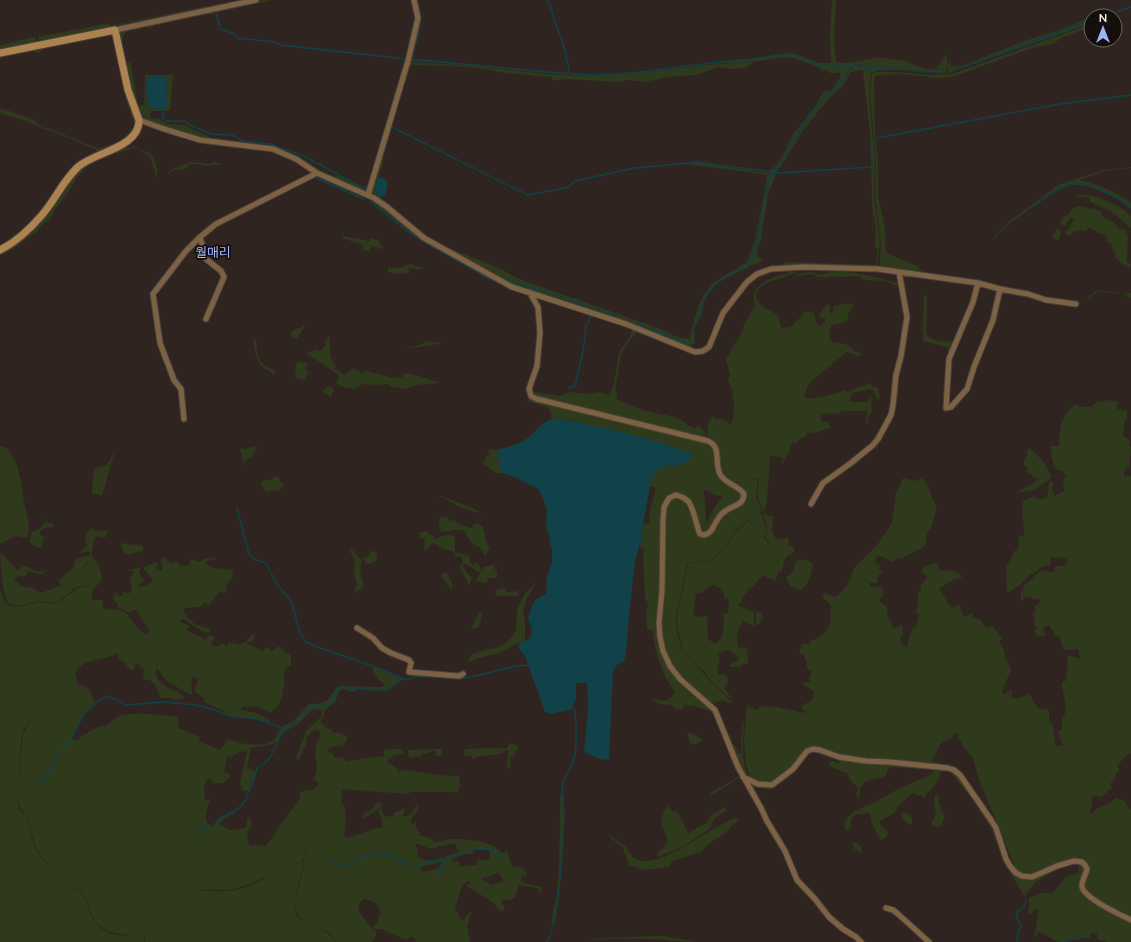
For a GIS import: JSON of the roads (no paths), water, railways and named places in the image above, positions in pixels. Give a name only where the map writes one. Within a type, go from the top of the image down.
[{"type":"street","points":[[220,0],[221,7]]},
{"type":"street","points":[[0,53],[256,0]]},
{"type":"street","points":[[368,195],[408,61],[418,18],[414,0]]},
{"type":"street","points":[[0,250],[10,245],[22,235],[42,215],[68,178],[80,165],[118,147],[136,132],[139,120],[128,90],[115,30]]},
{"type":"street","points":[[139,120],[200,140],[273,150],[296,159],[318,173],[368,195],[387,207],[415,232],[438,247],[473,264],[512,286],[626,324],[695,352],[699,352],[709,347],[723,312],[747,282],[761,271],[771,269],[804,267],[866,268],[978,283],[1028,294],[1046,300],[1076,304]]},
{"type":"street","points":[[184,419],[181,389],[174,380],[160,343],[153,294],[186,251],[216,224],[318,173]]},
{"type":"street","points":[[200,237],[206,259],[221,271],[224,277],[206,319]]},
{"type":"street","points":[[811,504],[814,495],[823,483],[851,463],[878,439],[891,415],[896,375],[901,356],[907,317],[899,272]]},
{"type":"street","points":[[978,283],[973,302],[949,359],[946,408],[951,407],[967,389],[974,367],[993,320],[1000,289]]},
{"type":"street","points":[[530,292],[538,307],[540,333],[537,366],[530,386],[530,396],[708,441],[713,444],[716,449],[719,471],[722,477],[729,483],[741,489],[744,494],[744,499],[741,503],[728,509],[717,519],[710,533],[704,535],[700,534],[699,532],[692,508],[687,500],[676,495],[667,500],[664,507],[663,521],[660,624],[662,647],[667,661],[680,679],[715,710],[742,776],[767,821],[786,851],[797,880],[829,917],[861,942]]},
{"type":"street","points":[[357,628],[373,638],[382,648],[409,660],[409,672],[459,676],[463,674]]},
{"type":"street","points":[[742,776],[758,784],[772,784],[793,768],[807,751],[813,750],[820,750],[839,757],[866,761],[951,768],[960,776],[991,820],[996,828],[1006,859],[1016,872],[1025,877],[1032,877],[1057,866],[1079,861],[1085,865],[1087,870],[1082,884],[1085,893],[1131,920]]},
{"type":"street","points":[[886,908],[893,910],[930,942]]},
{"type":"water","points":[[150,76],[166,77],[166,109],[148,108],[146,87]]},
{"type":"water","points":[[378,177],[385,179],[388,184],[385,195],[380,198],[376,194]]},
{"type":"water","points":[[557,418],[646,438],[690,453],[693,458],[683,464],[661,467],[653,477],[650,486],[642,537],[635,562],[626,653],[624,661],[617,665],[613,671],[609,759],[603,760],[584,752],[588,709],[587,683],[576,683],[576,699],[570,710],[550,714],[545,712],[525,656],[519,649],[518,644],[530,637],[532,631],[528,619],[532,607],[538,598],[546,594],[547,577],[552,563],[552,549],[549,534],[547,532],[547,511],[540,492],[538,489],[512,476],[501,473],[497,450],[522,442],[546,421]]},
{"type":"waterway","points":[[417,0],[420,23],[418,37],[411,59],[594,75],[633,73],[786,54],[820,65],[850,67]]},
{"type":"waterway","points":[[547,0],[563,43],[569,73]]},
{"type":"waterway","points":[[1123,10],[1131,7]]},
{"type":"waterway","points":[[216,13],[220,29],[233,33],[237,38],[275,42],[280,45],[406,59]]},
{"type":"waterway","points":[[949,70],[957,69],[1083,24]]},
{"type":"waterway","points":[[632,324],[641,325],[647,330],[654,330],[688,344],[694,343],[693,329],[700,316],[706,296],[715,284],[747,267],[751,262],[758,238],[765,195],[772,173],[785,156],[804,122],[824,98],[837,87],[850,67],[855,65],[860,65],[870,69],[896,67],[922,72],[944,70]]},
{"type":"waterway","points":[[877,138],[1060,104],[1131,95]]},
{"type":"waterway","points":[[162,109],[163,118],[166,121],[185,121],[190,125],[211,134],[232,135],[243,141],[270,144],[304,156],[363,188],[368,186]]},
{"type":"waterway","points":[[390,126],[528,195],[570,187],[574,181],[635,168],[698,162],[778,173],[872,167],[871,140]]},
{"type":"waterway","points":[[314,177],[364,199]]},
{"type":"waterway","points":[[1030,208],[1048,195],[1068,185],[1075,184],[1101,190],[1131,208]]},
{"type":"waterway","points":[[370,202],[409,232],[429,245]]},
{"type":"waterway","points":[[203,230],[212,225]]},
{"type":"waterway","points":[[198,236],[202,232]]},
{"type":"waterway","points":[[431,246],[438,250]]},
{"type":"waterway","points":[[440,251],[491,280],[493,279]]},
{"type":"waterway","points":[[497,277],[569,300],[593,310],[608,313],[621,320]]},
{"type":"waterway","points":[[569,388],[575,386],[583,352],[586,327],[591,316]]},
{"type":"waterway","points":[[237,508],[249,554],[254,559],[266,563],[277,584],[291,602],[299,631],[306,642],[386,671],[401,678]]},
{"type":"waterway","points":[[197,835],[202,829],[212,827],[220,818],[238,809],[247,798],[257,768],[270,758],[282,733],[312,707],[330,704],[337,689],[341,687],[353,690],[361,688],[370,690],[387,690],[401,679],[419,676],[462,679],[516,666],[530,665]]},
{"type":"waterway","points":[[39,784],[49,772],[60,750],[71,739],[84,714],[106,696],[118,700],[125,705],[163,702],[196,705],[215,710],[229,716],[252,718],[285,729]]},
{"type":"waterway","points":[[553,926],[558,899],[562,858],[564,816],[562,787],[573,761],[576,747],[576,724],[573,706]]},
{"type":"waterway","points":[[330,863],[353,866],[357,858],[378,853],[386,854],[404,863],[415,864],[438,862],[477,848],[494,850],[501,858]]},
{"type":"waterway","points":[[437,874],[442,868],[444,860]]},
{"type":"waterway","points":[[1017,942],[1021,927],[1016,916],[1018,911],[1025,906],[1026,899]]},
{"type":"waterway","points":[[547,942],[552,930]]},
{"type":"waterway","points":[[1063,942],[1083,937]]},
{"type":"district","name":"월매리","points":[[213,252]]}]
